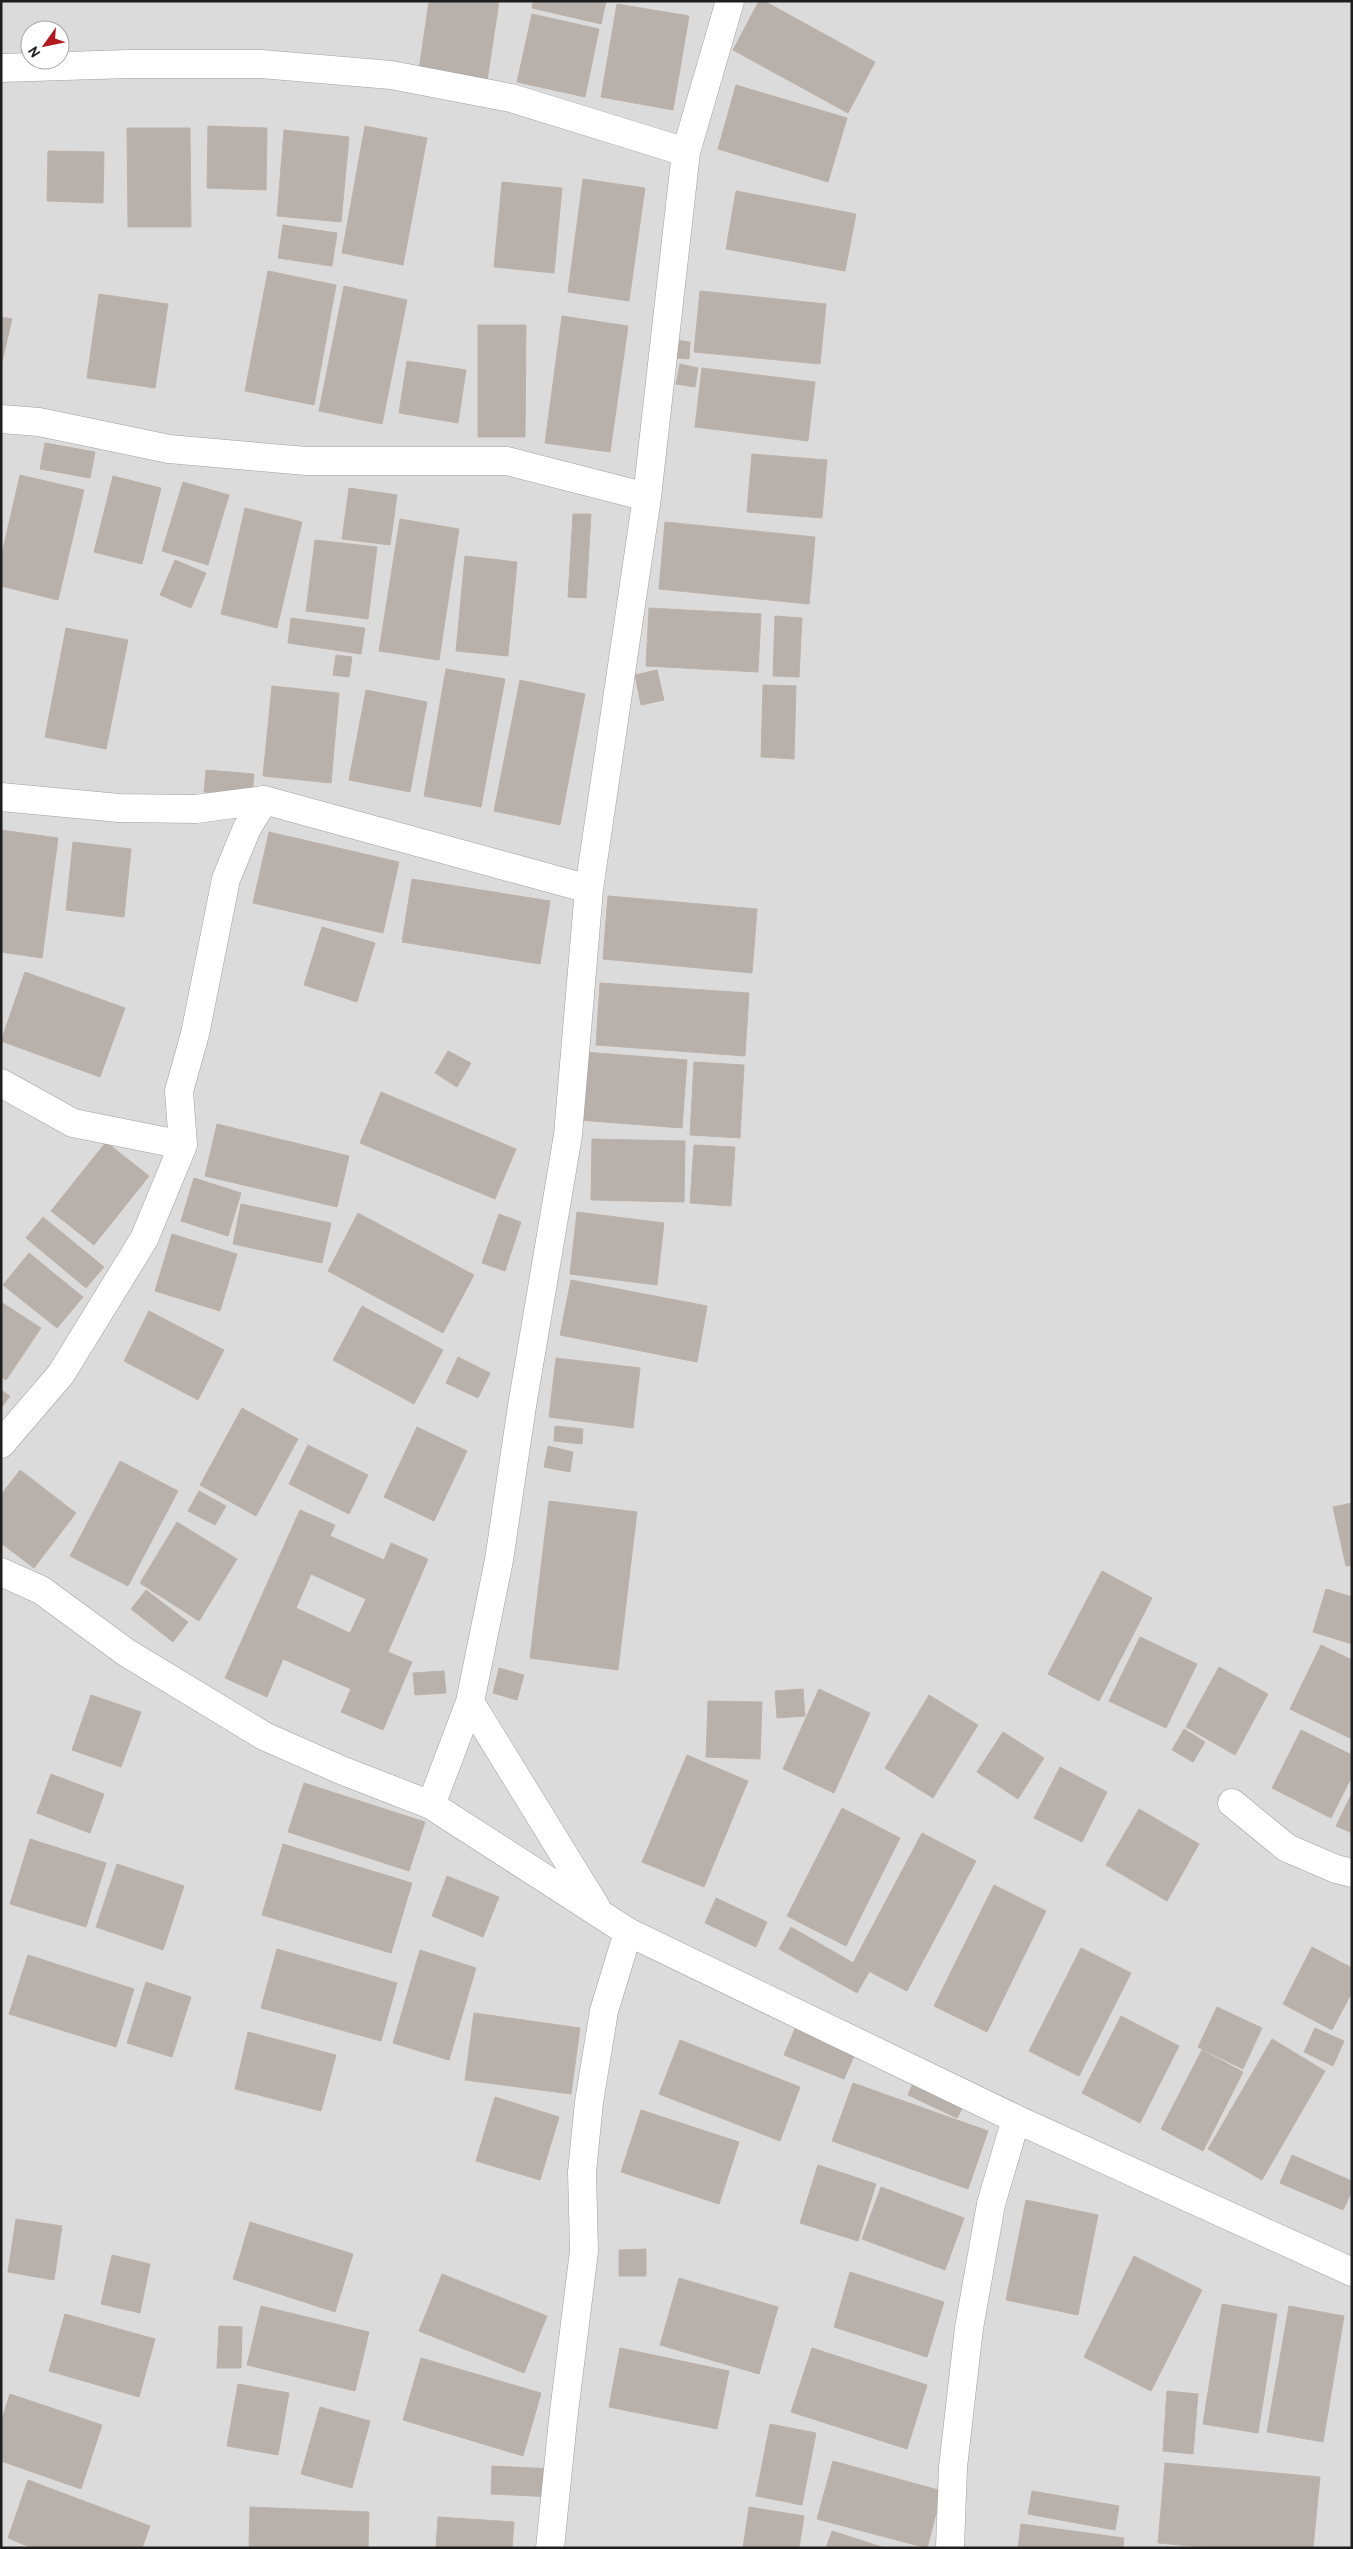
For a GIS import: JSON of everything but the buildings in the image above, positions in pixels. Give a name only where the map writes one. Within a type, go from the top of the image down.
[{"type":"street","points":[[431,1805],[470,1702],[499,1560],[522,1406],[568,1135],[588,889],[647,497],[686,152],[730,1]]},
{"type":"street","points":[[1,68],[129,64],[261,64],[391,75],[511,98],[686,152]]},
{"type":"street","points":[[1,419],[39,422],[169,448],[306,461],[507,462],[647,497]]},
{"type":"street","points":[[1,797],[119,808],[196,809],[264,800],[588,889]]},
{"type":"street","points":[[1,1444],[61,1374],[144,1238],[183,1145],[179,1091],[195,1034],[226,879],[247,828],[264,800]]},
{"type":"street","points":[[1,1083],[73,1123],[183,1145]]},
{"type":"street","points":[[1,1572],[41,1590],[128,1654],[264,1736],[341,1770],[431,1805],[628,1932],[1016,2119],[1352,2272]]},
{"type":"street","points":[[470,1702],[600,1914]]},
{"type":"street","points":[[1232,1803],[1287,1848],[1336,1869],[1352,1873]]},
{"type":"street","points":[[550,2548],[562,2429],[584,2251],[582,2172],[589,2102],[604,2011],[628,1932]]},
{"type":"street","points":[[950,2548],[953,2468],[969,2328],[992,2204],[1016,2119]]},
{"type":"shaded area","points":[[1,1],[1352,1],[1352,2548],[1,2548]]}]
